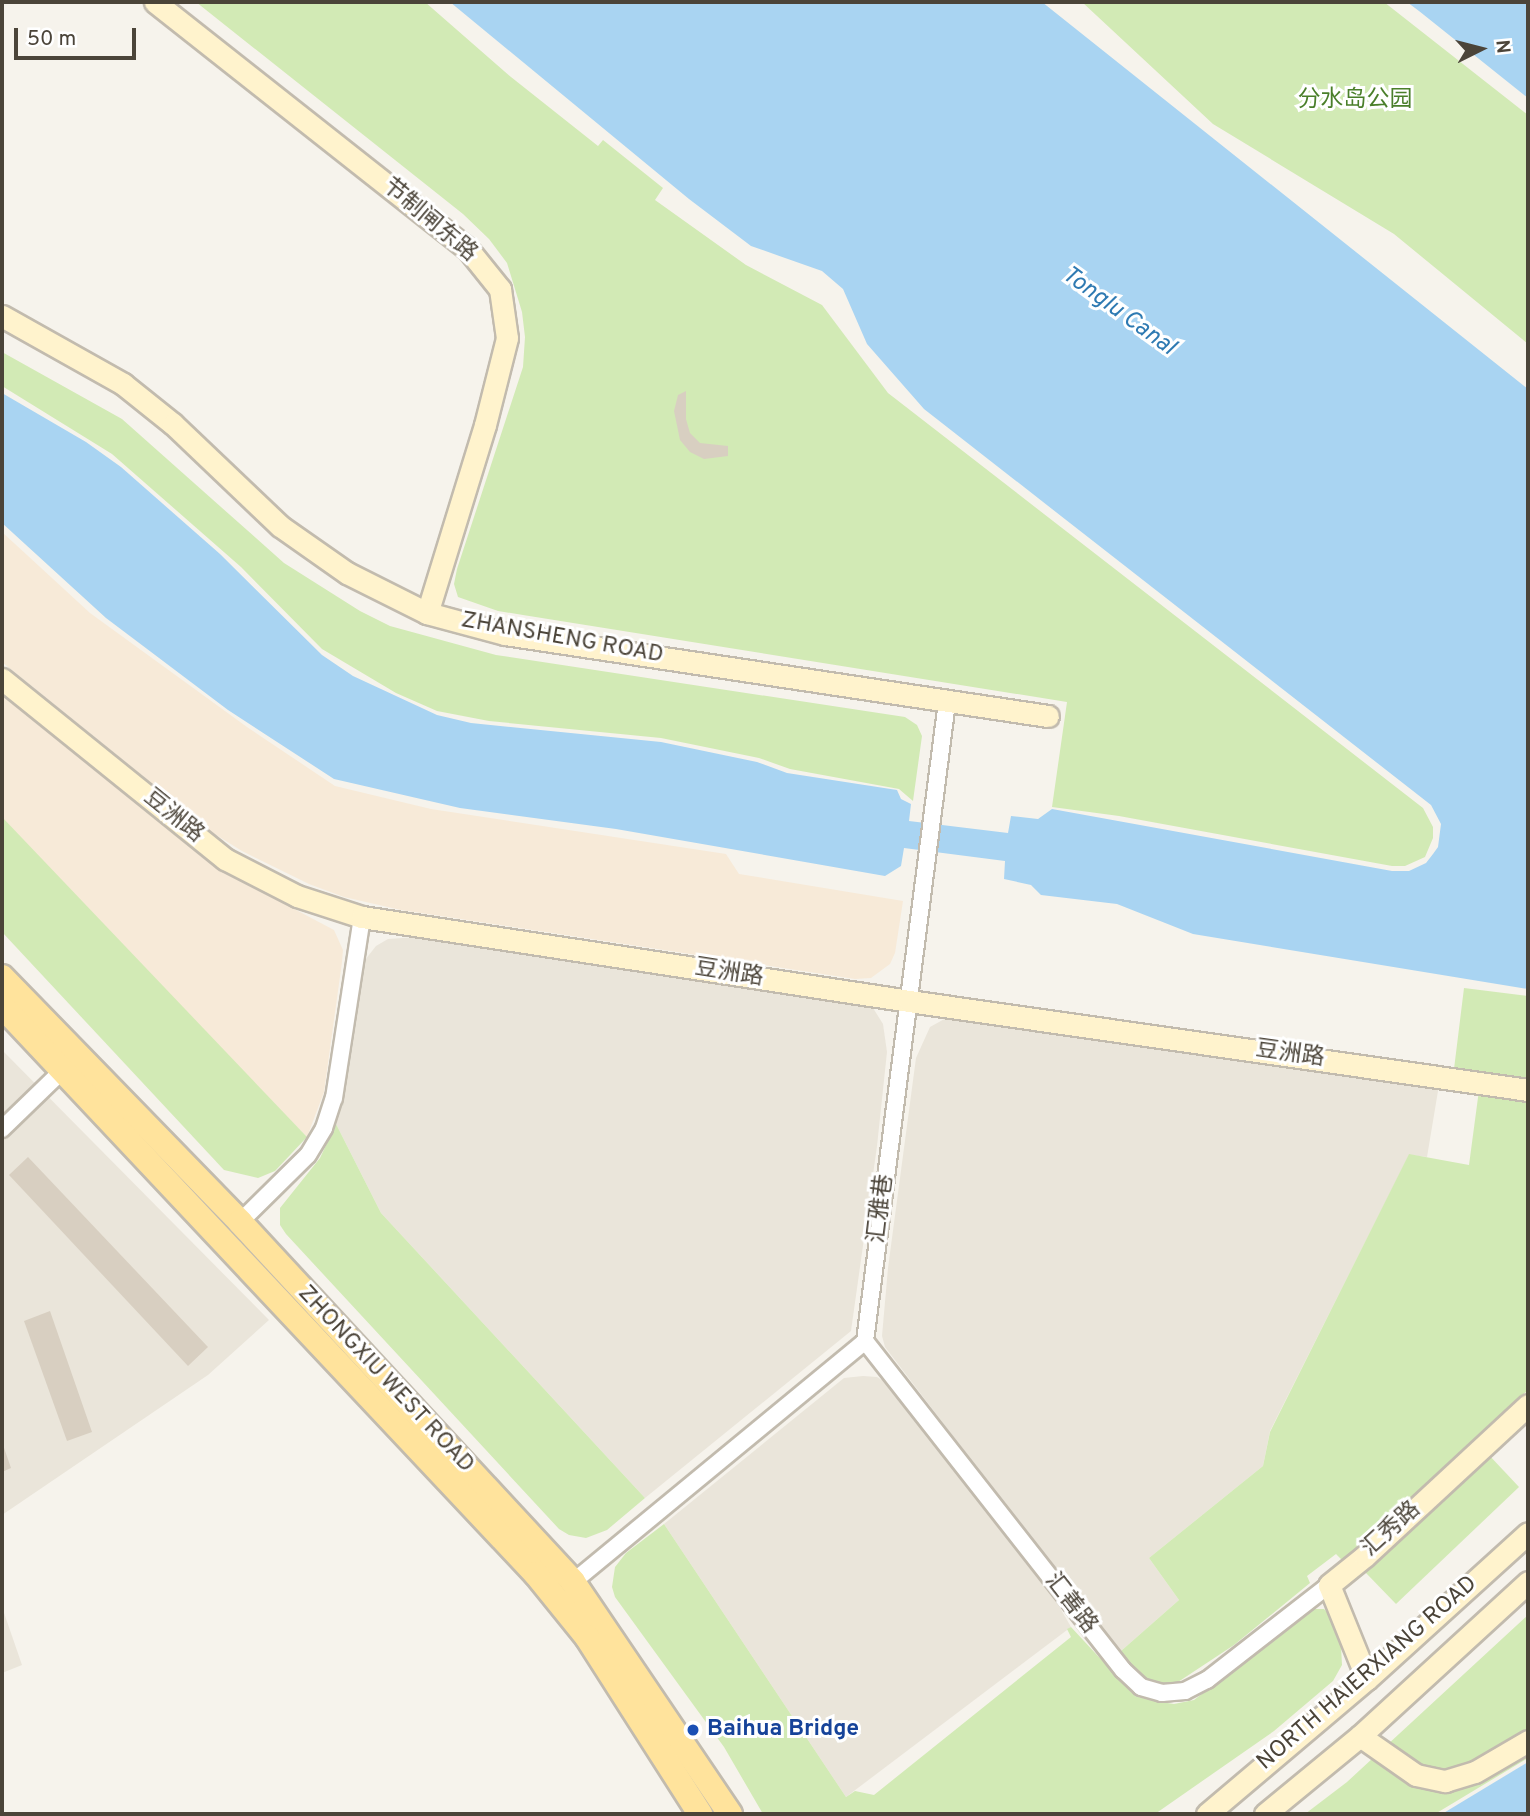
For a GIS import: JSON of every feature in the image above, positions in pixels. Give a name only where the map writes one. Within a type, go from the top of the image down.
[{"type":"main road","name":"ZHONGXIU WEST ROAD","points":[[2,977],[70,1063],[536,1574],[587,1637],[700,1814]]},
{"type":"main road","name":"ZHONGXIU WEST ROAD","points":[[2,1006],[70,1063],[240,1222],[573,1582],[730,1814]]},
{"type":"street","name":"节制闸东路","points":[[155,2],[467,248],[500,289],[507,338],[485,425],[427,613]]},
{"type":"street","name":"ZHANSHENG ROAD","points":[[2,316],[123,384],[173,424],[280,526],[335,565],[427,613],[505,634],[1048,716]]},
{"type":"street","name":"豆洲路","points":[[2,679],[225,859],[297,896],[362,917],[909,1001],[1528,1090]]},
{"type":"street","name":"汇雅巷","points":[[864,1341],[947,702]]},
{"type":"street","points":[[240,1222],[308,1155],[324,1128],[334,1098],[362,917]]},
{"type":"street","points":[[2,1129],[70,1063]]},
{"type":"street","points":[[573,1582],[864,1341]]},
{"type":"street","name":"汇善路","points":[[864,1341],[1123,1670],[1141,1687],[1162,1693],[1185,1690],[1208,1680],[1329,1585]]},
{"type":"street","name":"汇秀路","points":[[1329,1585],[1365,1556],[1528,1405]]},
{"type":"street","name":"NORTH HAIERXIANG ROAD","points":[[1207,1814],[1367,1679],[1528,1533]]},
{"type":"street","name":"NORTH HAIERXIANG ROAD","points":[[1265,1814],[1360,1736],[1528,1581]]},
{"type":"street","points":[[1329,1585],[1367,1679]]},
{"type":"street","points":[[1360,1736],[1416,1775],[1445,1781],[1475,1772],[1528,1741]]},
{"type":"shaded area","points":[[2,532],[90,613],[247,727],[335,786],[431,809],[726,854],[739,874],[903,901],[895,953],[890,964],[871,978],[855,979],[401,910],[344,897],[309,884],[242,851],[213,833],[2,662]]},
{"type":"shaded area","points":[[2,688],[199,854],[241,881],[334,930],[343,950],[342,962],[324,1092],[307,1137],[2,826]]},
{"type":"shaded area","points":[[418,937],[851,1000],[873,1008],[883,1024],[887,1052],[877,1146],[851,1331],[645,1498],[381,1213],[336,1124],[365,960],[376,946],[388,939]]},
{"type":"shaded area","points":[[948,1017],[1439,1085],[1427,1157],[1409,1155],[1270,1431],[1263,1466],[1149,1558],[1179,1600],[1121,1651],[1088,1613],[885,1347],[882,1336],[888,1268],[916,1058],[930,1027]]},
{"type":"shaded area","points":[[2,1050],[269,1320],[208,1375],[2,1515]]},
{"type":"shaded area","points":[[877,1377],[887,1383],[1059,1606],[1071,1627],[846,1797],[664,1524],[844,1378]]},
{"type":"shaded area","points":[[2,1607],[22,1665],[2,1673]]},
{"type":"green space","points":[[196,2],[425,2],[511,77],[598,146],[603,140],[663,188],[655,200],[746,265],[822,305],[888,393],[1423,808],[1433,827],[1433,838],[1425,857],[1405,866],[1392,866],[1119,816],[1052,807],[1067,702],[498,611],[458,597],[454,584],[457,569],[523,367],[525,337],[522,312],[507,263],[489,239],[463,214]]},
{"type":"green space","name":"分水岛公园","points":[[1082,2],[1384,2],[1528,115],[1528,344],[1394,234],[1213,124]]},
{"type":"green space","points":[[2,352],[122,419],[284,563],[360,611],[390,626],[496,655],[905,717],[917,725],[922,736],[913,801],[899,789],[790,769],[759,758],[661,738],[489,721],[437,711],[396,693],[322,649],[241,567],[112,454],[2,386]]},
{"type":"green space","points":[[2,817],[307,1137],[275,1171],[258,1178],[224,1170],[2,932]]},
{"type":"green space","points":[[1464,988],[1528,996],[1528,1390],[1343,1561],[1336,1554],[1307,1576],[1310,1583],[1234,1645],[1178,1682],[1165,1684],[1146,1678],[1134,1669],[1121,1651],[1179,1600],[1149,1558],[1263,1466],[1270,1432],[1409,1154],[1469,1165],[1481,1075],[1454,1069]]},
{"type":"green space","points":[[336,1124],[381,1213],[645,1498],[607,1530],[586,1538],[569,1535],[559,1529],[286,1234],[280,1225],[280,1208],[320,1158]]},
{"type":"green space","points":[[1488,1454],[1519,1487],[1396,1604],[1365,1572]]},
{"type":"green space","points":[[664,1524],[846,1797],[855,1791],[874,1795],[1071,1637],[1067,1629],[1071,1627],[1135,1696],[1174,1704],[1194,1700],[1313,1609],[1324,1609],[1331,1616],[1341,1646],[1342,1665],[1333,1681],[1274,1731],[1155,1814],[763,1814],[724,1747],[615,1597],[612,1587],[615,1567],[626,1553]]},
{"type":"green space","points":[[1528,1615],[1528,1758],[1435,1814],[1305,1814],[1347,1782]]},
{"type":"water","name":"Tonglu Canal","points":[[450,2],[1042,2],[1528,389],[1528,989],[1193,934],[1117,904],[1041,895],[1031,885],[1004,879],[1005,861],[904,848],[901,866],[885,876],[616,829],[460,808],[334,779],[228,710],[106,618],[2,523],[2,393],[86,442],[121,467],[220,554],[322,655],[353,676],[437,715],[471,723],[661,742],[757,762],[787,773],[897,790],[901,799],[911,804],[909,821],[1008,833],[1011,816],[1038,819],[1052,809],[1392,871],[1409,871],[1426,863],[1438,847],[1441,824],[1431,805],[924,409],[867,344],[843,289],[822,271],[751,246],[689,199]]},
{"type":"water","points":[[1407,2],[1528,2],[1528,98],[1419,11]]},
{"type":"water","points":[[1528,1762],[1528,1814],[1442,1814]]},
{"type":"building","points":[[686,391],[686,419],[690,433],[700,443],[728,446],[728,456],[704,459],[690,452],[680,440],[674,411],[678,395]]},
{"type":"building","points":[[28,1157],[208,1347],[188,1366],[9,1175]]},
{"type":"building","points":[[50,1311],[92,1432],[67,1441],[24,1321]]},
{"type":"building","points":[[2,1442],[11,1468],[2,1472]]},
{"type":"place","name":"Baihua Bridge","points":[[693,1730]]}]
